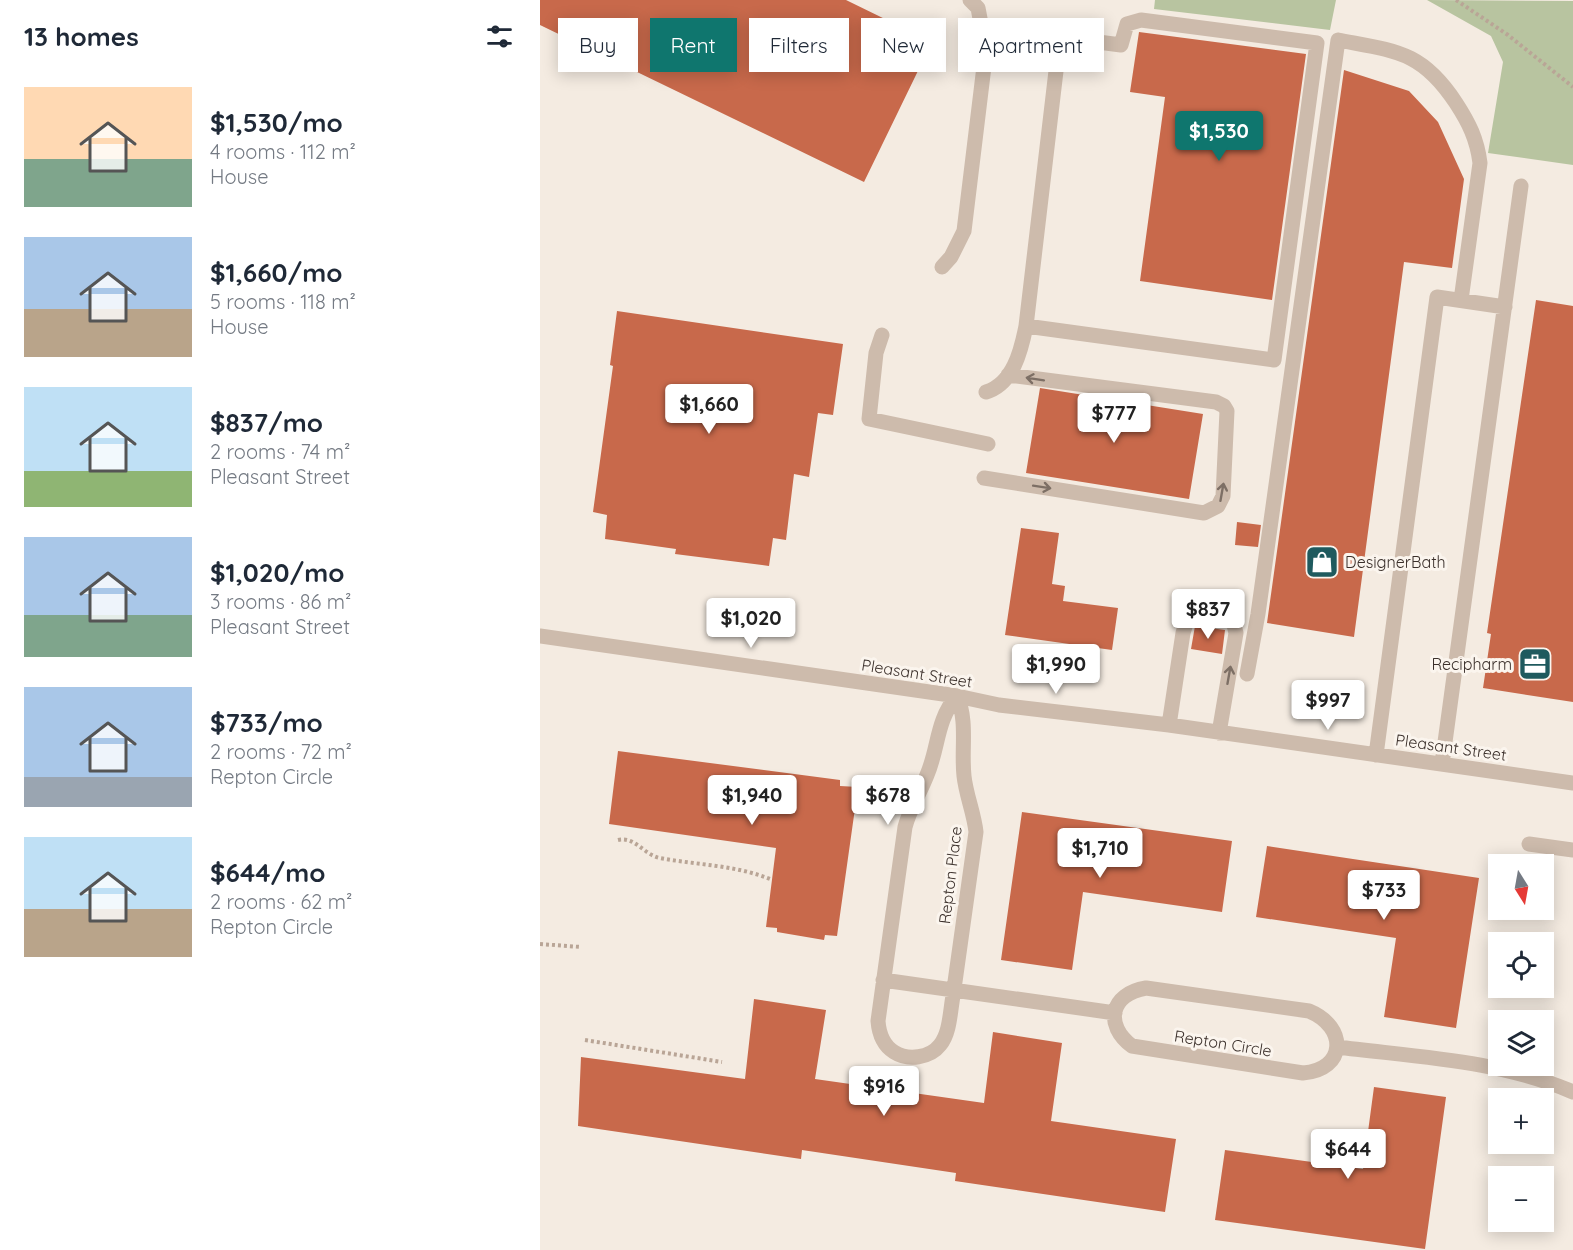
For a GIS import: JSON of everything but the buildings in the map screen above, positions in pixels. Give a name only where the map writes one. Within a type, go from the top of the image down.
[{"type":"street","points":[[942,267],[951,257],[964,231],[986,50],[978,8],[970,0]]},
{"type":"street","points":[[986,392],[999,386],[1008,375],[1018,356],[1026,326],[1060,37],[1121,45],[1126,24],[1141,20],[1317,43],[1274,360],[1026,326]]},
{"type":"street","points":[[1247,674],[1258,614],[1338,40],[1410,57],[1428,68],[1442,83],[1470,125],[1478,144],[1480,163],[1461,300]]},
{"type":"street","points":[[1443,764],[1521,186]]},
{"type":"street","points":[[1376,755],[1437,297],[1505,307]]},
{"type":"street","points":[[882,335],[876,353],[868,419],[988,444]]},
{"type":"street","points":[[984,478],[1204,513],[1218,506],[1223,496],[1227,411],[1224,406],[1216,402],[1008,375]]},
{"type":"street","points":[[1169,725],[1183,633],[1190,610],[1204,600],[1221,603],[1232,617],[1236,633],[1220,733]]},
{"type":"street","name":"Pleasant Street","points":[[540,636],[957,696],[999,705],[1169,725],[1573,783]]},
{"type":"street","name":"Repton Place","points":[[957,696],[963,710],[964,722],[962,760],[964,780],[975,817],[976,832],[954,990],[947,1033],[940,1045],[924,1056],[905,1057],[894,1052],[884,1043],[879,1033],[878,1021],[904,827],[927,775],[942,718],[957,696]]},
{"type":"street","points":[[1529,844],[1573,850]]},
{"type":"street","points":[[884,980],[1114,1013],[1118,1002],[1125,995],[1146,988],[1309,1011],[1323,1017],[1331,1025],[1336,1036],[1337,1047],[1496,1068],[1539,1079],[1573,1092]]},
{"type":"street","name":"Repton Circle","points":[[1114,1013],[1116,1030],[1121,1038],[1132,1046],[1153,1051],[1303,1073],[1323,1068],[1331,1060],[1337,1047]]},
{"type":"path","points":[[1456,0],[1509,35],[1573,87]]},
{"type":"path","points":[[618,840],[629,840],[657,858],[747,871],[770,879]]},
{"type":"path","points":[[540,944],[581,947]]},
{"type":"path","points":[[585,1040],[722,1062]]},
{"type":"green space","points":[[1155,0],[1336,0],[1330,30],[1154,9]]},
{"type":"green space","points":[[1427,0],[1573,1],[1573,165],[1488,153],[1503,62],[1491,36]]},
{"type":"place","name":"DesignerBath","points":[[1322,562]]},
{"type":"place","name":"Recipharm","points":[[1535,664]]}]
